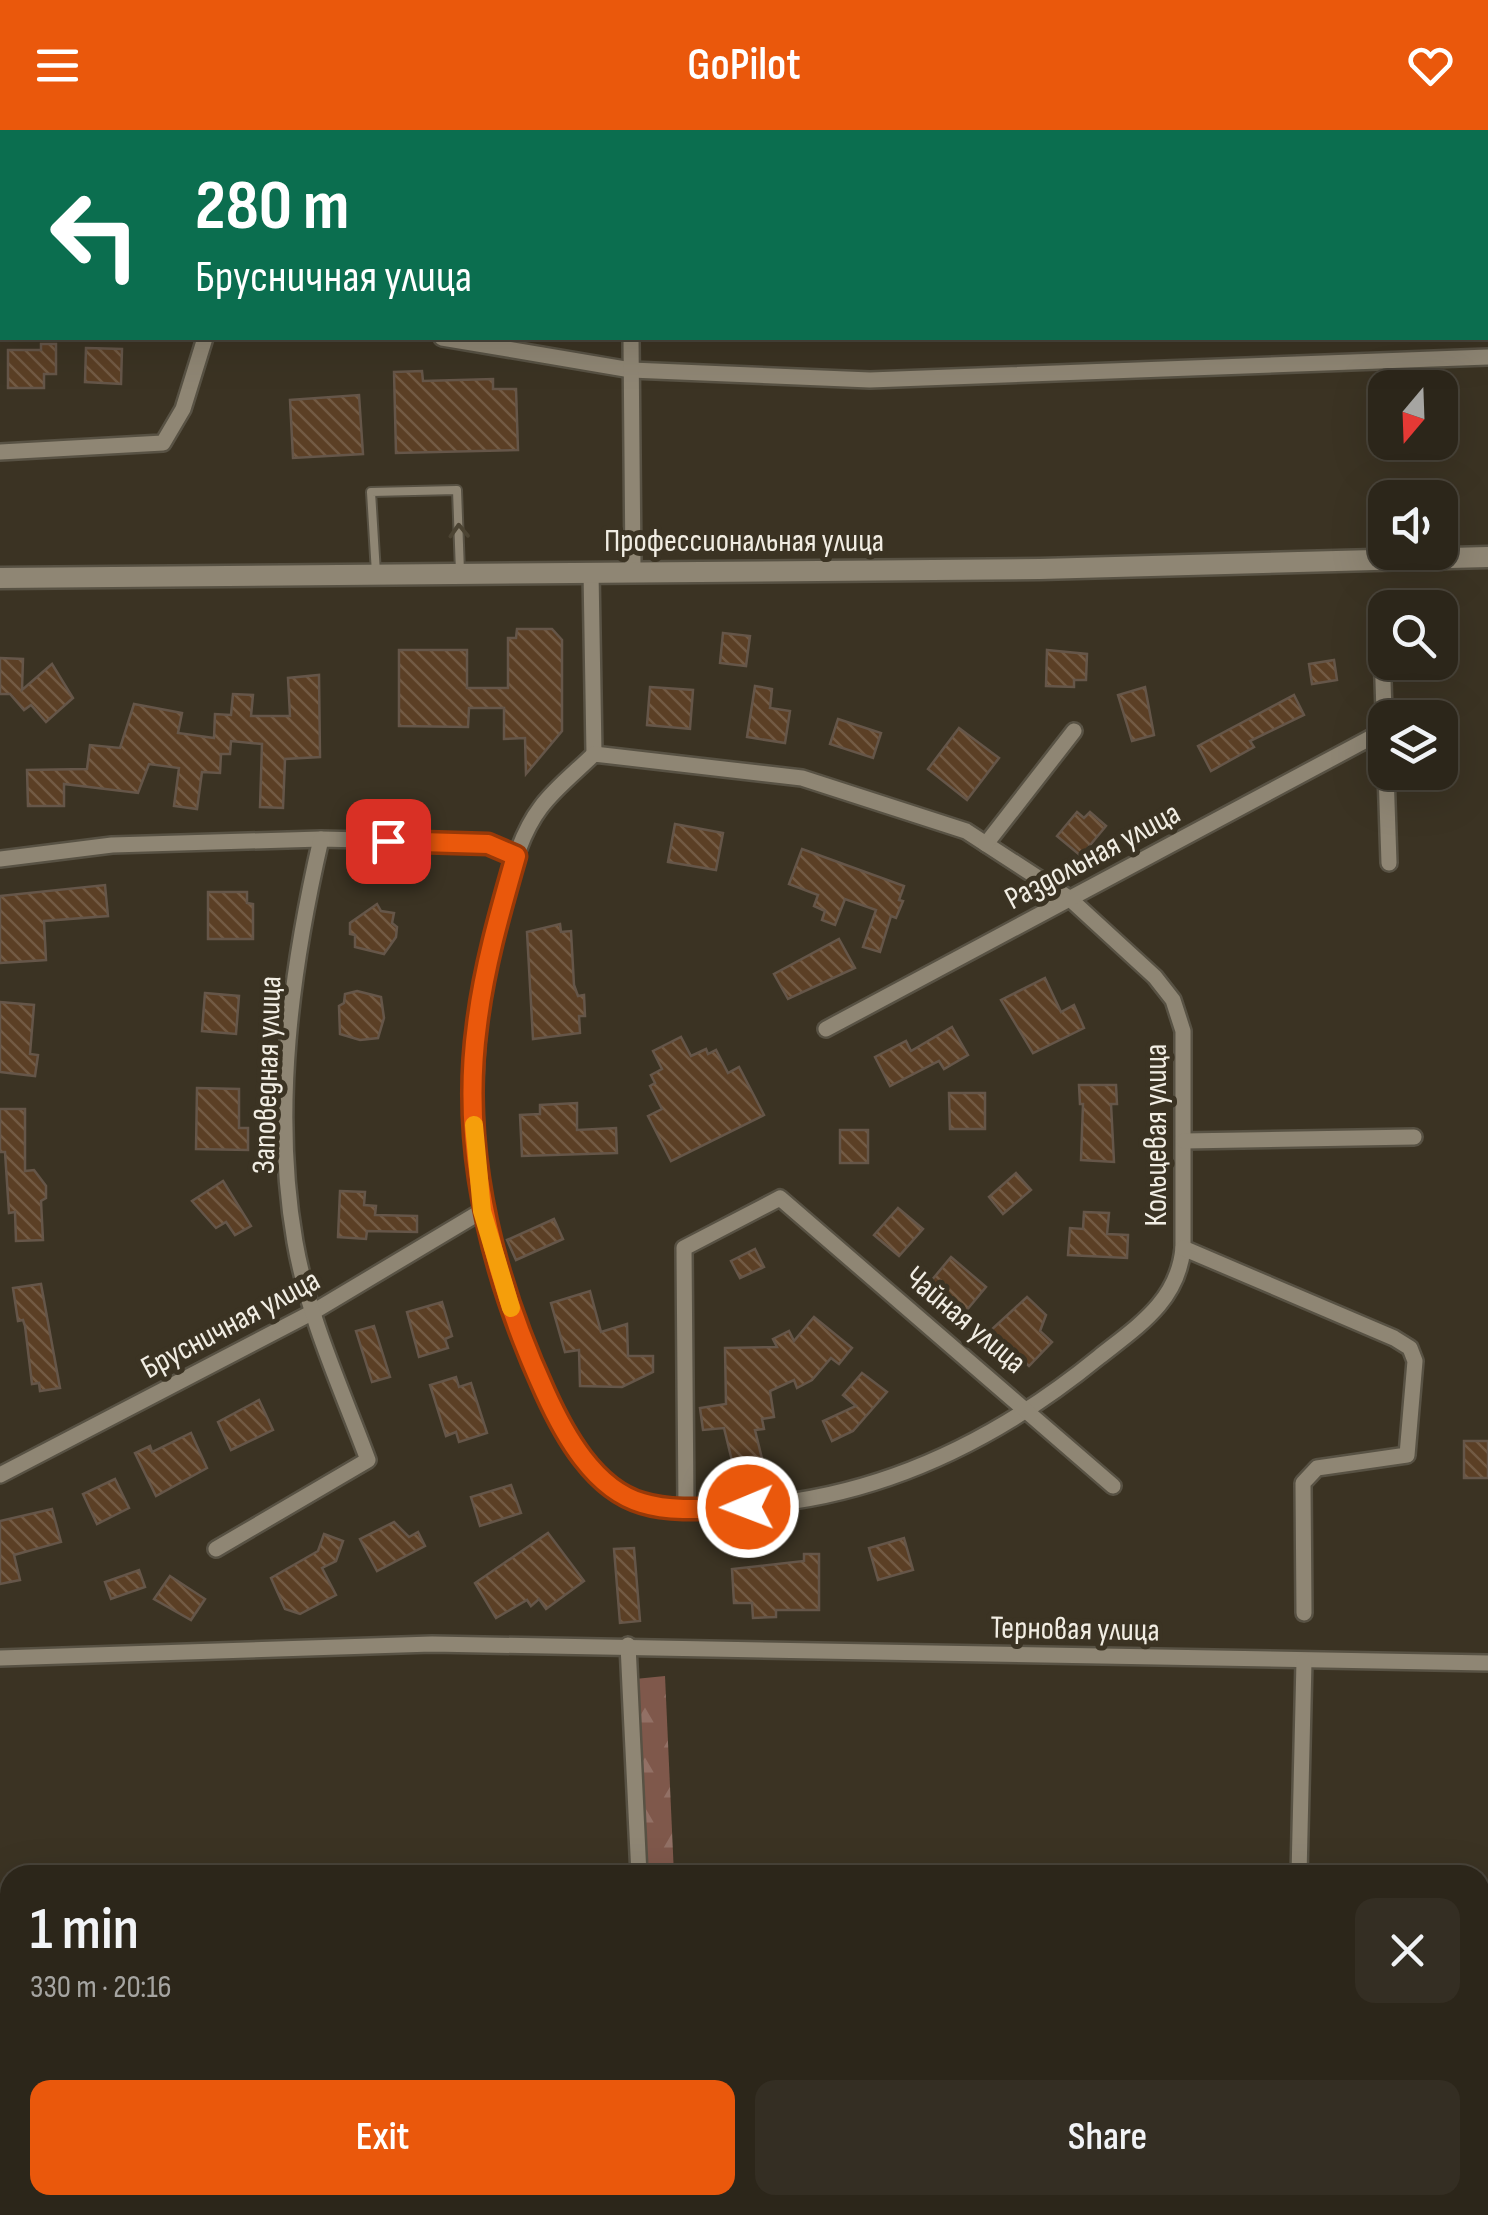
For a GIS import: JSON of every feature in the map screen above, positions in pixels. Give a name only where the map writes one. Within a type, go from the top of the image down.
[{"type":"street","points":[[0,452],[164,443],[183,410],[204,340]]},
{"type":"street","points":[[454,340],[630,370],[870,380],[1488,356]]},
{"type":"street","points":[[631,340],[632,570]]},
{"type":"street","name":"Профессиональная улица","points":[[0,578],[1040,569],[1488,557]]},
{"type":"street","points":[[591,572],[594,754]]},
{"type":"street","points":[[986,844],[1074,731]]},
{"type":"street","name":"Раздольная улица","points":[[826,1029],[1368,739]]},
{"type":"street","name":"Кольцевая улица","points":[[594,754],[802,778],[876,798],[966,831],[1068,898],[1155,977],[1173,1000],[1183,1031],[1183,1248],[1180,1275],[1158,1306],[1030,1410],[918,1468],[845,1494],[778,1507],[686,1508],[640,1503],[594,1474],[558,1421],[530,1359],[482,1211],[474,1126],[476,1029],[488,956],[516,856],[540,807],[594,754]]},
{"type":"street","points":[[1386,790],[1388,863]]},
{"type":"street","points":[[0,859],[112,844],[321,839],[488,844],[516,856]]},
{"type":"street","name":"Заповедная улица","points":[[216,1550],[368,1460],[313,1312],[295,1244],[284,1144],[295,986],[304,916],[321,839]]},
{"type":"street","points":[[1184,1141],[1414,1137]]},
{"type":"street","name":"Чайная улица","points":[[686,1508],[684,1248],[780,1198],[1030,1410],[1113,1486]]},
{"type":"street","name":"Брусничная улица","points":[[0,1475],[313,1312],[482,1211]]},
{"type":"street","points":[[1183,1248],[1394,1338],[1410,1348],[1415,1361],[1407,1455],[1317,1468],[1303,1483],[1304,1614]]},
{"type":"street","name":"Терновая улица","points":[[0,1658],[432,1644],[1488,1663]]},
{"type":"street","points":[[628,1645],[639,1865]]},
{"type":"street","points":[[1299,1865],[1304,1660]]},
{"type":"lane","points":[[376,573],[371,492],[457,490],[460,572]]},
{"type":"green space","points":[[665,1676],[674,1865],[636,1865],[635,1679]]},
{"type":"building","points":[[41,344],[56,344],[56,374],[44,374],[44,388],[8,388],[8,350],[41,350]]},
{"type":"building","points":[[86,348],[122,349],[121,384],[85,382]]},
{"type":"building","points":[[422,371],[423,381],[493,379],[493,389],[516,389],[518,450],[396,453],[394,372]]},
{"type":"building","points":[[359,395],[363,454],[293,458],[290,400]]},
{"type":"building","points":[[517,629],[552,629],[562,640],[562,731],[526,774],[525,738],[504,739],[504,708],[469,708],[468,727],[399,726],[399,650],[467,650],[467,688],[508,688],[508,638],[516,638]]},
{"type":"building","points":[[723,633],[750,636],[746,666],[720,663]]},
{"type":"building","points":[[1047,650],[1087,654],[1086,680],[1074,680],[1074,687],[1046,686]]},
{"type":"building","points":[[0,658],[23,659],[22,690],[52,664],[73,698],[46,722],[31,705],[24,710],[10,694],[0,694]]},
{"type":"building","points":[[1334,660],[1337,680],[1312,684],[1309,664]]},
{"type":"building","points":[[319,675],[320,757],[285,759],[283,808],[260,807],[262,744],[231,741],[230,754],[221,754],[220,773],[202,772],[197,809],[174,806],[179,768],[149,764],[138,793],[64,784],[64,806],[28,806],[27,770],[87,769],[90,745],[120,748],[134,704],[182,713],[178,733],[214,738],[215,714],[231,715],[233,694],[253,695],[251,716],[290,716],[288,678]]},
{"type":"building","points":[[755,686],[772,689],[770,708],[790,711],[785,743],[747,737]]},
{"type":"building","points":[[650,687],[693,690],[690,729],[647,725]]},
{"type":"building","points":[[1145,687],[1154,735],[1132,741],[1118,695]]},
{"type":"building","points":[[1294,695],[1304,715],[1250,741],[1254,747],[1211,771],[1198,746]]},
{"type":"building","points":[[838,719],[881,733],[873,758],[830,744]]},
{"type":"building","points":[[959,728],[999,758],[967,800],[928,769]]},
{"type":"building","points":[[1077,812],[1084,818],[1090,812],[1106,826],[1081,856],[1057,836]]},
{"type":"building","points":[[675,824],[723,833],[716,870],[668,862]]},
{"type":"building","points":[[802,849],[904,886],[899,900],[903,901],[896,918],[891,916],[880,952],[863,947],[876,910],[845,899],[835,925],[822,920],[825,911],[814,906],[818,895],[789,884]]},
{"type":"building","points":[[105,885],[108,916],[44,921],[46,960],[0,963],[0,896]]},
{"type":"building","points":[[208,892],[247,892],[247,903],[253,904],[253,939],[208,939]]},
{"type":"building","points":[[377,904],[381,911],[394,913],[392,923],[397,927],[396,937],[384,954],[355,947],[355,935],[350,934],[350,923]]},
{"type":"building","points":[[560,924],[561,932],[571,931],[574,985],[578,996],[584,995],[585,1016],[579,1016],[580,1033],[533,1039],[527,932]]},
{"type":"building","points":[[839,939],[855,968],[788,999],[774,974]]},
{"type":"building","points":[[1045,978],[1061,1012],[1074,1005],[1084,1028],[1033,1053],[1001,1000]]},
{"type":"building","points":[[357,991],[381,997],[384,1018],[378,1038],[360,1040],[340,1034],[339,1006],[344,1003],[345,994]]},
{"type":"building","points":[[205,993],[239,996],[236,1034],[202,1031]]},
{"type":"building","points":[[0,1002],[34,1005],[30,1054],[38,1055],[35,1076],[0,1072]]},
{"type":"building","points":[[952,1027],[968,1055],[944,1069],[939,1061],[890,1086],[875,1057],[906,1041],[911,1051]]},
{"type":"building","points":[[681,1037],[691,1056],[706,1049],[708,1054],[716,1050],[728,1073],[739,1067],[764,1115],[671,1161],[648,1116],[662,1109],[650,1086],[655,1083],[651,1075],[662,1069],[653,1051]]},
{"type":"building","points":[[1079,1085],[1116,1085],[1117,1104],[1111,1104],[1114,1162],[1081,1160],[1083,1104]]},
{"type":"building","points":[[197,1088],[239,1089],[239,1128],[248,1128],[248,1150],[196,1149]]},
{"type":"building","points":[[949,1093],[985,1093],[985,1129],[950,1129]]},
{"type":"building","points":[[577,1103],[577,1130],[616,1128],[617,1153],[522,1156],[520,1115],[540,1114],[540,1105]]},
{"type":"building","points":[[0,1109],[25,1109],[25,1171],[34,1170],[46,1186],[46,1198],[41,1201],[43,1240],[16,1241],[15,1212],[9,1213],[5,1152],[0,1152]]},
{"type":"building","points":[[840,1130],[868,1130],[868,1163],[840,1163]]},
{"type":"building","points":[[1016,1173],[1031,1190],[1003,1214],[989,1197]]},
{"type":"building","points":[[223,1181],[251,1226],[235,1235],[226,1222],[216,1228],[192,1201]]},
{"type":"building","points":[[340,1191],[365,1192],[364,1205],[376,1206],[375,1215],[417,1216],[417,1232],[367,1231],[366,1239],[338,1237]]},
{"type":"building","points":[[898,1208],[923,1229],[899,1256],[874,1235]]},
{"type":"building","points":[[1084,1212],[1109,1213],[1107,1234],[1128,1235],[1127,1258],[1068,1255],[1070,1228],[1083,1229]]},
{"type":"building","points":[[554,1219],[563,1239],[516,1260],[507,1240]]},
{"type":"building","points":[[755,1249],[764,1267],[740,1278],[731,1261]]},
{"type":"building","points":[[951,1257],[986,1287],[966,1311],[931,1281]]},
{"type":"building","points":[[41,1284],[60,1388],[40,1391],[39,1383],[32,1384],[25,1326],[23,1320],[18,1321],[13,1288]]},
{"type":"building","points":[[590,1291],[601,1332],[627,1324],[628,1356],[653,1356],[653,1372],[622,1387],[580,1386],[579,1350],[565,1352],[551,1303]]},
{"type":"building","points":[[1027,1297],[1046,1315],[1040,1331],[1052,1342],[1029,1366],[1014,1352],[1001,1365],[977,1343]]},
{"type":"building","points":[[442,1302],[452,1336],[445,1339],[448,1348],[419,1357],[407,1312]]},
{"type":"building","points":[[814,1317],[852,1348],[839,1364],[831,1358],[812,1380],[797,1388],[794,1380],[770,1391],[774,1417],[762,1419],[764,1429],[755,1430],[768,1483],[726,1493],[721,1468],[733,1465],[724,1428],[703,1430],[700,1408],[726,1404],[725,1348],[777,1347],[773,1339],[789,1331],[794,1341]]},
{"type":"building","points":[[374,1326],[390,1377],[372,1382],[356,1331]]},
{"type":"building","points":[[862,1373],[887,1392],[853,1431],[832,1441],[823,1421],[856,1406],[843,1395]]},
{"type":"building","points":[[456,1377],[459,1387],[471,1383],[487,1433],[459,1442],[456,1432],[446,1436],[430,1385]]},
{"type":"building","points":[[259,1400],[273,1430],[231,1450],[218,1422]]},
{"type":"building","points":[[191,1433],[207,1468],[156,1496],[135,1453],[150,1446],[152,1452]]},
{"type":"building","points":[[1464,1441],[1488,1441],[1488,1478],[1464,1478]]},
{"type":"building","points":[[115,1479],[129,1508],[97,1524],[83,1494]]},
{"type":"building","points":[[511,1485],[521,1513],[480,1526],[471,1497]]},
{"type":"building","points":[[52,1509],[61,1542],[14,1555],[20,1580],[0,1584],[0,1521]]},
{"type":"building","points":[[394,1522],[409,1537],[418,1532],[425,1546],[377,1571],[360,1539]]},
{"type":"building","points":[[548,1533],[584,1581],[546,1609],[539,1599],[531,1606],[527,1600],[496,1618],[475,1583]]},
{"type":"building","points":[[324,1534],[343,1541],[336,1561],[322,1568],[336,1595],[300,1614],[285,1609],[271,1578],[318,1551]]},
{"type":"building","points":[[904,1538],[913,1570],[878,1580],[869,1548]]},
{"type":"building","points":[[634,1548],[640,1621],[620,1623],[614,1549]]},
{"type":"building","points":[[804,1554],[819,1554],[819,1610],[776,1610],[776,1617],[753,1618],[752,1603],[734,1603],[732,1569],[804,1561]]},
{"type":"building","points":[[139,1570],[145,1587],[111,1599],[105,1582]]},
{"type":"building","points":[[170,1576],[205,1599],[191,1620],[154,1599]]},
{"type":"slow traffic","points":[[474,1125],[482,1211],[511,1308]]},
{"type":"route","points":[[388,841],[488,844],[516,856],[488,956],[476,1029],[474,1126],[482,1211],[530,1359],[558,1421],[594,1474],[640,1503],[686,1508],[748,1507]]}]
